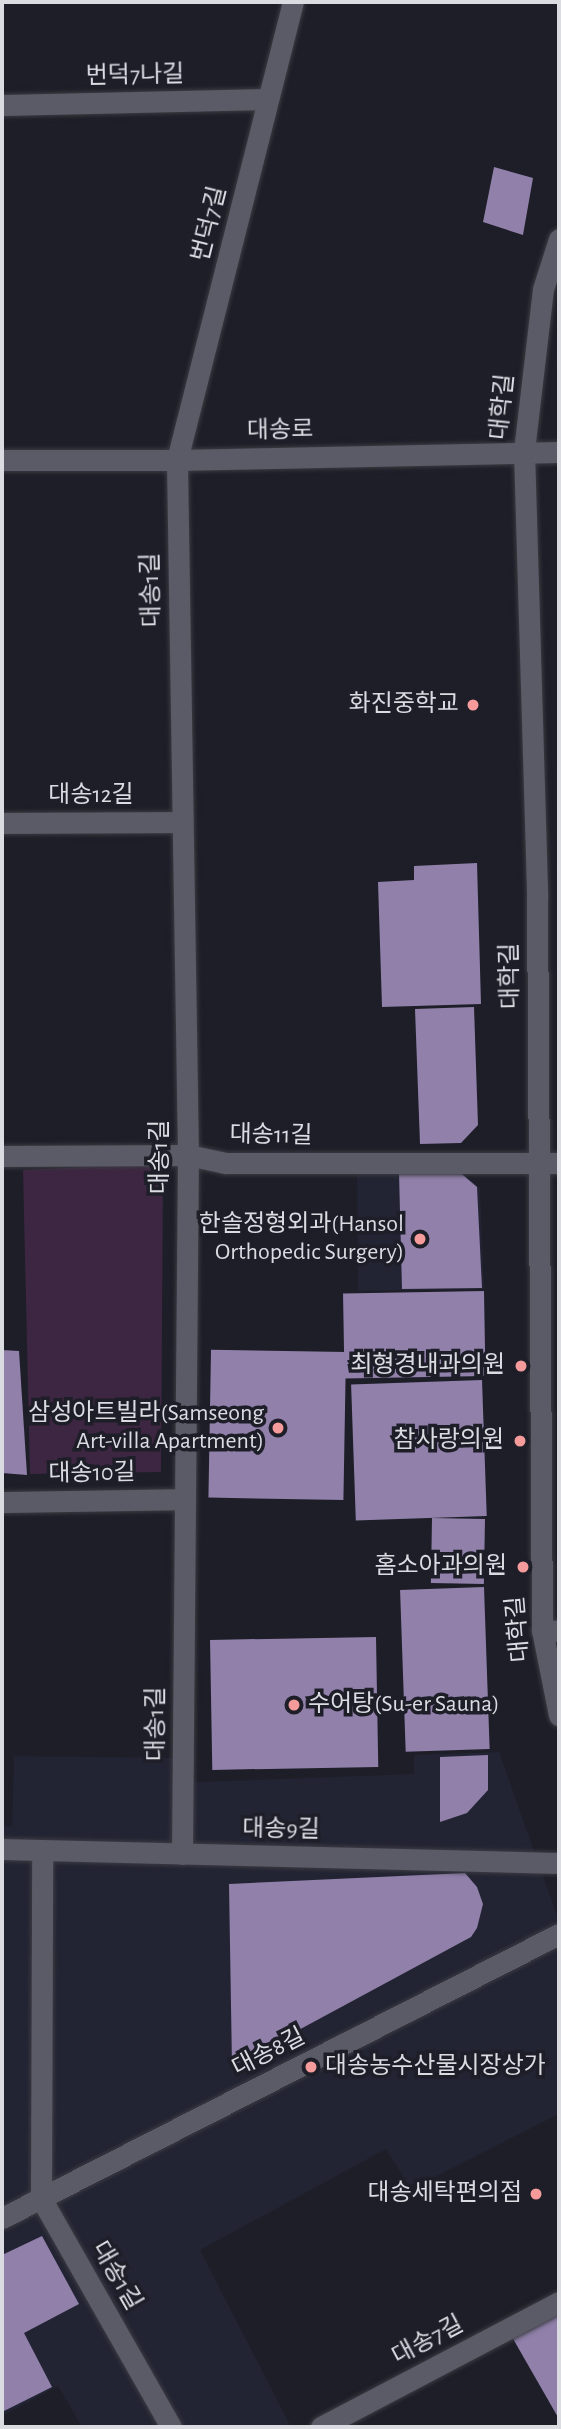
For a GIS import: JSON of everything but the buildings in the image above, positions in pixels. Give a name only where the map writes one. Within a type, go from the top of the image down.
[{"type":"street","name":"번덕7길","points":[[177,460],[293,2]]},
{"type":"street","name":"번덕7나길","points":[[2,105],[268,99]]},
{"type":"street","name":"대학길","points":[[559,239],[543,289],[524,451],[537,897],[549,1164],[550,1631],[559,1715]]},
{"type":"street","name":"대송로","points":[[2,460],[177,460],[559,452]]},
{"type":"street","name":"대송1길","points":[[177,460],[188,1155],[182,1854]]},
{"type":"street","name":"대송12길","points":[[2,823],[181,822]]},
{"type":"street","name":"대송11길","points":[[2,1156],[188,1155],[226,1163],[549,1164]]},
{"type":"street","name":"대송10길","points":[[2,1502],[183,1499]]},
{"type":"street","name":"대송9길","points":[[2,1849],[559,1863]]},
{"type":"street","name":"대송1길","points":[[42,1850],[41,2198],[171,2427]]},
{"type":"street","name":"대송8길","points":[[2,2218],[559,1934]]},
{"type":"street","name":"대송7길","points":[[321,2427],[559,2301]]},
{"type":"shaded area","points":[[146,1164],[163,1180],[161,1472],[30,1474],[23,1170]]},
{"type":"shaded area","name":"한솔정형외과(Hansol Orthopedic Surgery)","points":[[457,1168],[480,1188],[484,1289],[358,1291],[357,1174]]},
{"type":"shaded area","points":[[499,1752],[559,1921],[559,2114],[411,2189],[386,2149],[200,2250],[291,2427],[82,2427],[58,2386],[2,2416],[2,1863],[4,1826],[12,1826],[14,1756],[175,1758],[174,1783],[414,1774],[414,1755]]},
{"type":"place","name":"화진중학교","points":[[473,705]]},
{"type":"place","name":"한솔정형외과(Hansol Orthopedic Surgery)","points":[[420,1239]]},
{"type":"place","name":"최형경내과의원","points":[[521,1366]]},
{"type":"place","name":"삼성아트빌라(Samseong Art-villa Apartment)","points":[[278,1428]]},
{"type":"place","name":"참사랑의원","points":[[520,1441]]},
{"type":"place","name":"홈소아과의원","points":[[523,1567]]},
{"type":"place","name":"수어탕(Su-er Sauna)","points":[[294,1705]]},
{"type":"place","name":"대송농수산물시장상가","points":[[311,2067]]},
{"type":"place","name":"대송세탁편의점","points":[[536,2194]]}]
